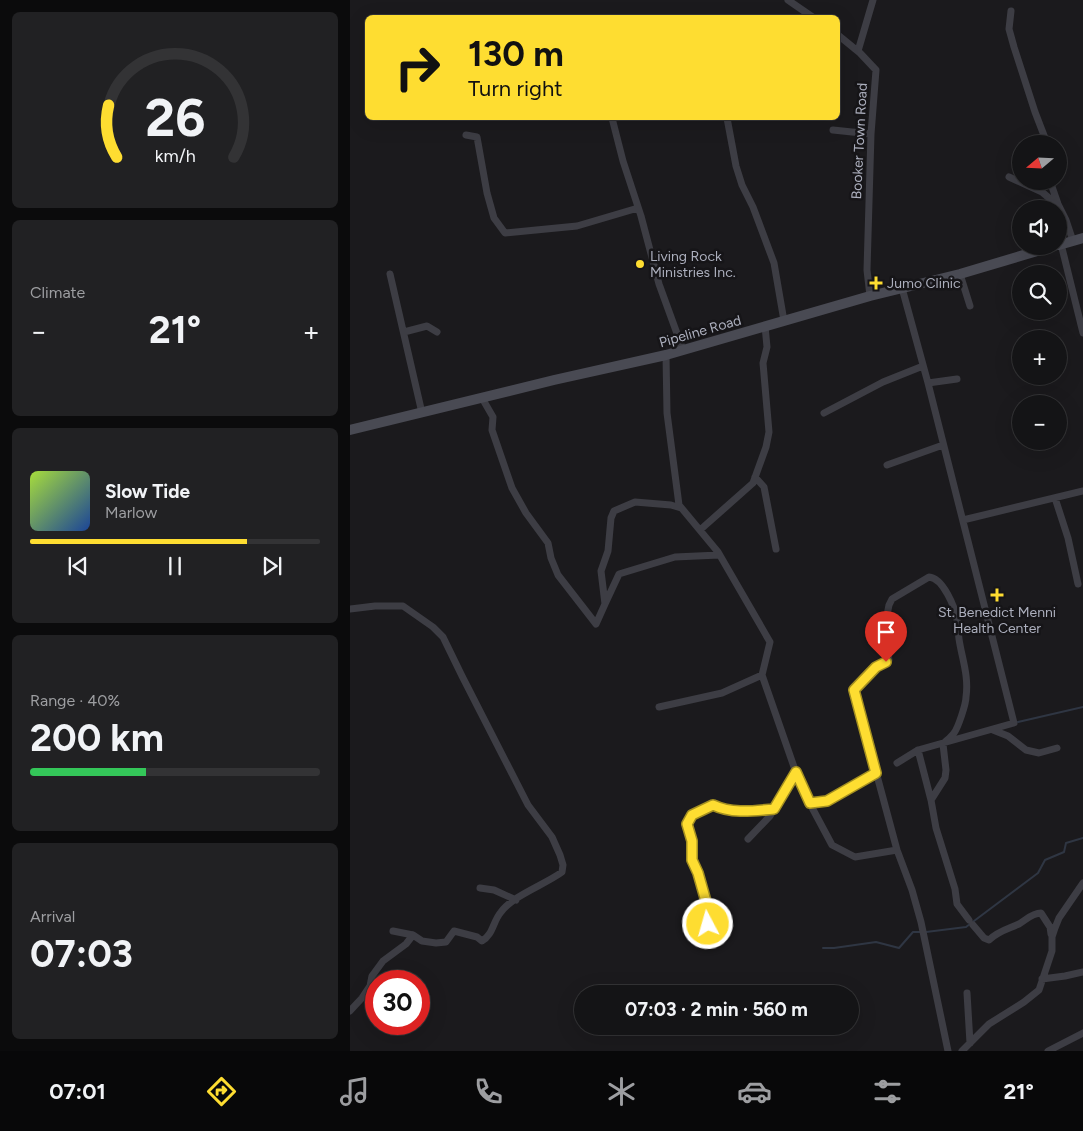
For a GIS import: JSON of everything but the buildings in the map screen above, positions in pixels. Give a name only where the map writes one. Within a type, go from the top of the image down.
[{"type":"street","points":[[788,0],[810,15]]},
{"type":"street","points":[[858,51],[873,0]]},
{"type":"street","points":[[1011,11],[1010,29],[1014,47],[1044,135]]},
{"type":"street","name":"Booker Town Road","points":[[840,38],[858,51],[876,70],[871,134],[867,264],[870,296]]},
{"type":"street","points":[[613,120],[659,284],[683,350]]},
{"type":"street","points":[[727,120],[736,166],[742,185],[774,263],[784,320]]},
{"type":"street","points":[[833,130],[871,134]]},
{"type":"street","points":[[466,135],[477,137],[487,193],[494,218],[505,234],[577,226],[638,208]]},
{"type":"street","points":[[1009,177],[1042,192],[1053,200]]},
{"type":"street","points":[[1067,222],[1078,240]]},
{"type":"street","name":"Pipeline Road","points":[[350,430],[666,355],[784,320],[960,274],[1024,255]]},
{"type":"street","points":[[1061,255],[1083,333]]},
{"type":"street","points":[[390,274],[422,413]]},
{"type":"street","points":[[960,274],[970,306]]},
{"type":"street","points":[[897,763],[918,750],[1014,723],[902,288]]},
{"type":"street","points":[[404,332],[427,326],[437,332]]},
{"type":"street","points":[[700,530],[753,483],[755,478],[769,432],[763,363],[767,347],[765,326]]},
{"type":"street","points":[[666,355],[667,413],[681,508],[720,555],[770,642],[762,675],[796,772],[810,803],[832,845],[855,857],[897,850]]},
{"type":"street","points":[[824,413],[883,382],[923,366]]},
{"type":"street","points":[[928,383],[957,379]]},
{"type":"street","points":[[482,398],[493,417],[492,430],[502,455],[506,476],[526,514],[548,543],[551,558],[558,575],[596,624],[619,574],[675,557],[720,555]]},
{"type":"street","points":[[887,465],[943,445]]},
{"type":"street","points":[[755,478],[764,486],[776,549]]},
{"type":"street","points":[[963,520],[1083,491]]},
{"type":"street","points":[[671,505],[679,497]]},
{"type":"street","points":[[1055,498],[1068,538],[1078,584]]},
{"type":"street","points":[[605,604],[601,571],[608,551],[611,518],[614,511],[635,502],[671,505],[681,508]]},
{"type":"street","points":[[943,744],[956,731],[964,708],[968,682],[959,640],[957,619],[944,587],[939,580],[929,577],[892,599],[884,630],[889,660],[876,667],[854,690],[897,850],[912,890],[921,922],[948,1051]]},
{"type":"street","points":[[350,609],[375,606],[403,606],[433,627],[443,637],[528,805],[552,837],[563,866],[562,872],[501,911],[488,938],[482,941],[476,936],[454,931],[446,942],[436,943],[422,941],[413,935],[394,931]]},
{"type":"street","points":[[659,707],[722,692],[762,675]]},
{"type":"street","points":[[992,730],[1008,736],[1026,750],[1039,753],[1057,748]]},
{"type":"street","points":[[931,800],[945,778],[943,744]]},
{"type":"street","points":[[918,750],[936,828],[955,889],[957,904],[984,938],[989,940],[994,935],[1019,924],[1031,916],[1041,914],[1050,927],[1052,937],[1052,951],[1039,990],[989,1024],[962,1051]]},
{"type":"street","points":[[748,839],[774,809],[796,772]]},
{"type":"street","points":[[810,803],[827,801],[876,773]]},
{"type":"street","points":[[707,936],[709,912],[698,873],[692,860],[692,841],[687,824],[692,815],[713,805],[725,810],[757,811],[774,809]]},
{"type":"street","points":[[1052,937],[1059,918],[1083,883]]},
{"type":"street","points":[[480,888],[494,890],[516,900]]},
{"type":"street","points":[[350,1011],[370,986],[372,976],[383,961],[406,944],[413,935]]},
{"type":"street","points":[[1042,979],[1083,972]]},
{"type":"street","points":[[967,993],[970,1043]]},
{"type":"street","points":[[1048,1051],[1083,1033]]},
{"type":"waterway","points":[[1018,722],[1083,707]]},
{"type":"waterway","points":[[926,932],[966,927],[1038,873],[1045,860],[1064,852],[1066,843],[1083,838]]},
{"type":"waterway","points":[[823,948],[876,942],[899,948],[913,932],[921,932]]},
{"type":"place","name":"Living Rock Ministries Inc.","points":[[640,264]]},
{"type":"place","name":"Jumo Clinic","points":[[876,283]]},
{"type":"place","name":"St. Benedict Menni Health Center","points":[[997,595]]},
{"type":"route","points":[[708,924],[709,912],[698,873],[692,860],[692,841],[687,824],[692,815],[713,805],[725,810],[757,811],[774,809],[796,772],[801,787],[810,803],[827,801],[876,773],[854,690],[876,667],[886,662]]}]
